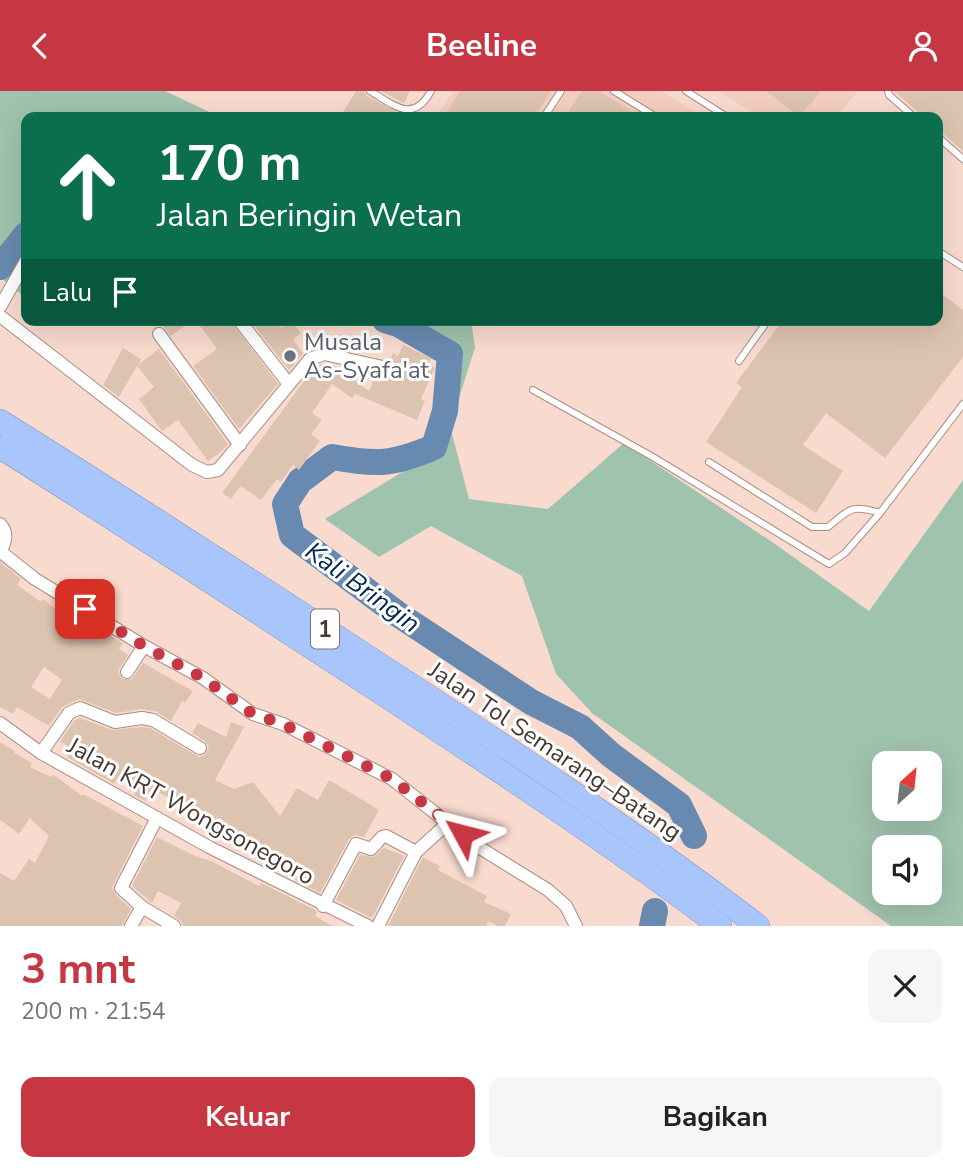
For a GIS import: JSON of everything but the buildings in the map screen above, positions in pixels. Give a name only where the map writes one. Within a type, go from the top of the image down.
[{"type":"highway","name":"Jalan Tol Semarang–Batang","points":[[0,421],[473,725],[700,881],[758,926]]},
{"type":"highway","name":"Jalan Tol Semarang–Batang","points":[[0,447],[165,551],[471,752],[720,926]]},
{"type":"street","points":[[0,307],[21,269]]},
{"type":"street","points":[[0,316],[192,465],[207,472],[218,470],[310,359],[324,354],[383,367]]},
{"type":"street","points":[[244,326],[288,383]]},
{"type":"street","points":[[159,334],[240,445]]},
{"type":"street","points":[[0,524],[6,533],[0,552],[35,579],[144,646],[203,678],[253,714],[283,724],[392,779],[477,846],[548,890],[566,906],[576,926]]},
{"type":"street","points":[[127,672],[144,646]]},
{"type":"street","points":[[41,753],[69,713],[80,708],[115,722],[142,718],[153,720],[200,748]]},
{"type":"street","name":"Jalan KRT Wongsonegoro","points":[[0,723],[41,753],[158,818],[323,906],[368,926]]},
{"type":"street","points":[[158,818],[121,888],[142,907],[174,926]]},
{"type":"street","points":[[378,926],[416,852],[448,823]]},
{"type":"street","points":[[323,906],[356,843],[372,849],[386,836],[416,852]]},
{"type":"street","points":[[131,926],[142,907]]},
{"type":"lane","points":[[370,91],[403,110],[414,110],[426,100],[431,91]]},
{"type":"lane","points":[[547,112],[561,91]]},
{"type":"lane","points":[[614,91],[648,112]]},
{"type":"lane","points":[[686,91],[718,112]]},
{"type":"lane","points":[[888,91],[889,95],[909,112]]},
{"type":"lane","points":[[943,142],[963,159]]},
{"type":"lane","points":[[943,254],[963,267]]},
{"type":"lane","points":[[739,361],[764,326]]},
{"type":"lane","points":[[533,390],[653,457],[829,564],[845,552],[880,513],[963,404]]},
{"type":"lane","points":[[709,462],[812,527],[828,527],[851,509],[861,508],[880,513]]},
{"type":"shaded area","points":[[453,91],[661,91],[695,112],[439,112]]},
{"type":"shaded area","points":[[718,91],[858,91],[840,112],[752,112]]},
{"type":"green space","points":[[0,91],[165,91],[209,112],[21,112],[21,294],[0,277]]},
{"type":"green space","points":[[407,326],[472,326],[475,348],[450,426],[469,499],[548,509],[624,443],[869,611],[963,480],[963,926],[891,926],[592,713],[556,674],[522,576],[431,526],[379,557],[325,519],[409,468],[434,420],[439,364],[436,350]]},
{"type":"waterway","name":"Kali Bringin","points":[[0,267],[21,241]]},
{"type":"waterway","name":"Kali Bringin","points":[[401,326],[450,354],[445,411],[434,447],[384,462],[332,457],[300,481],[285,504],[292,535],[399,615],[531,702],[580,727],[611,755],[679,805],[694,836]]},
{"type":"waterway","name":"Kali Bringin","points":[[652,926],[655,911]]},
{"type":"place","name":"Musala As-Syafa'at","points":[[290,356]]},
{"type":"route","points":[[85,609],[144,646],[203,678],[253,714],[283,724],[392,779],[463,834]]}]
